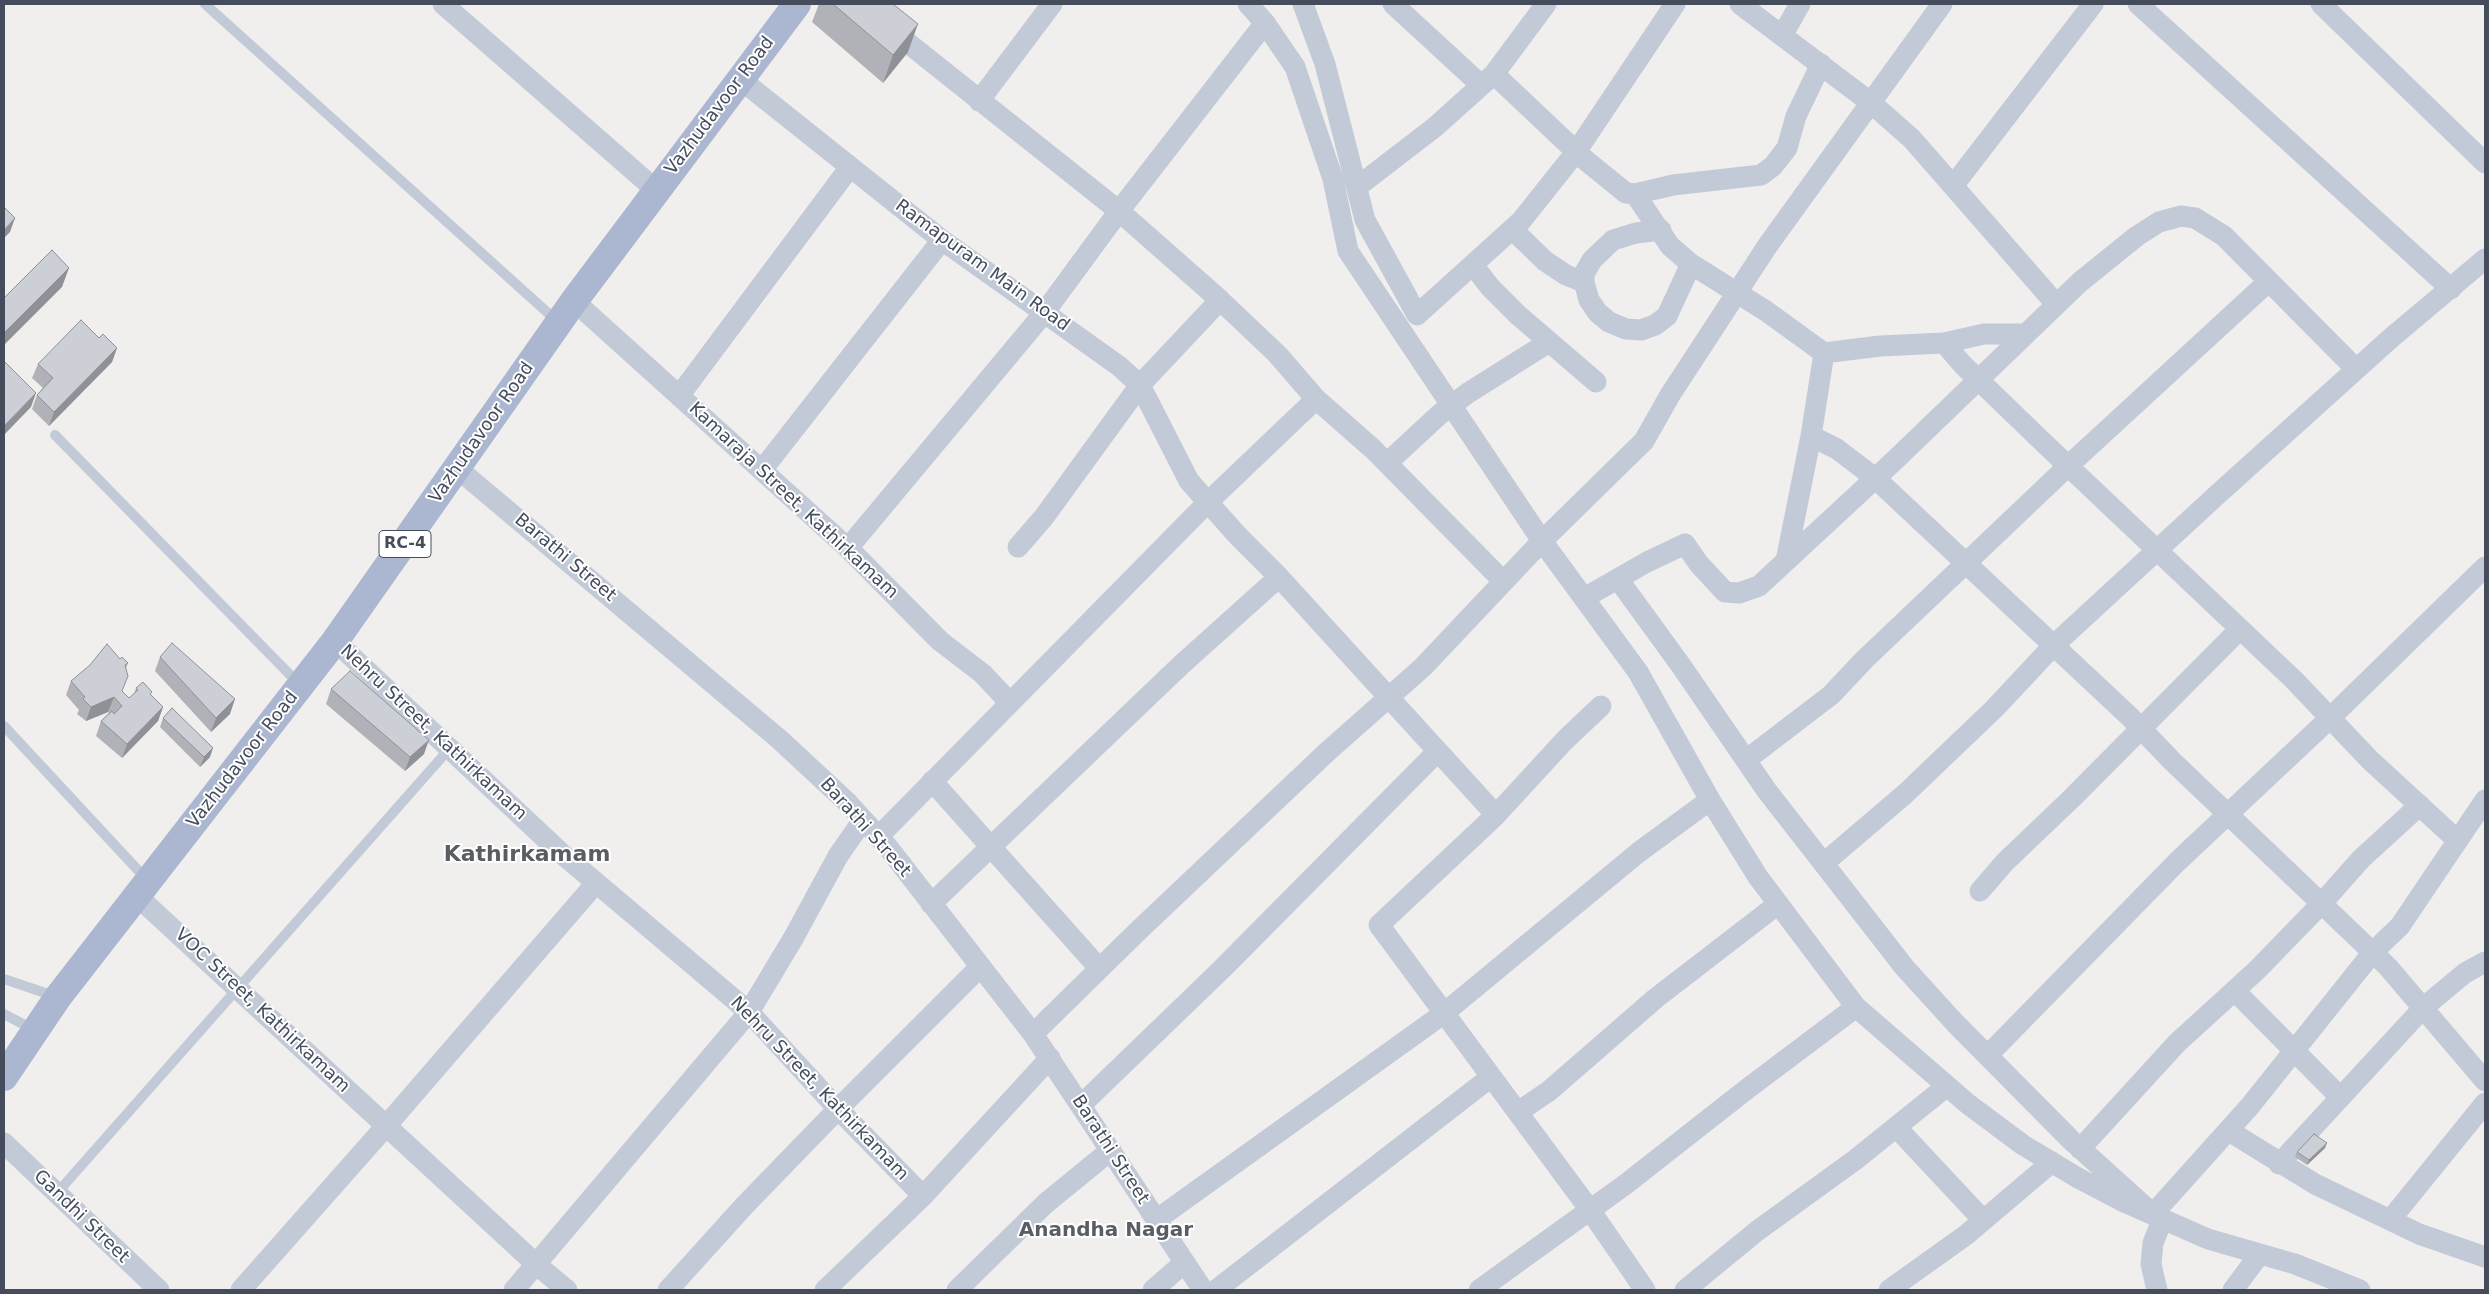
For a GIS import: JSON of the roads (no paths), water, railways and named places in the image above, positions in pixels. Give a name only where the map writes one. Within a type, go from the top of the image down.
[{"type":"main road","name":"Vazhudavoor Road","points":[[4,1077],[34,1030],[58,998],[336,641],[566,312],[797,4]]},
{"type":"street","points":[[443,4],[656,190]]},
{"type":"street","points":[[859,4],[979,101],[1119,210],[1220,300],[1277,354],[1316,400],[1387,463],[1503,581]]},
{"type":"street","points":[[979,101],[1052,4]]},
{"type":"street","points":[[1248,4],[1265,23],[1295,67],[1333,179],[1348,251],[1453,405],[1542,541],[1638,672],[1710,800],[1778,904],[1856,1007],[1947,1086],[2023,1145],[2052,1162],[2124,1202],[2208,1239],[2295,1264],[2352,1288]]},
{"type":"street","points":[[1303,4],[1325,64],[1365,220],[1417,315],[1521,221],[1576,152],[1675,4]]},
{"type":"street","points":[[1393,4],[1488,79],[1626,193],[1635,194],[1673,185],[1761,175],[1773,166],[1788,148],[1796,116],[1821,64]]},
{"type":"street","points":[[1357,187],[1435,127],[1488,79],[1546,4]]},
{"type":"street","points":[[1740,4],[1783,34],[1870,102],[1912,139],[2056,304]]},
{"type":"street","points":[[1783,34],[1800,4]]},
{"type":"street","points":[[1033,1034],[1099,968],[1326,752],[1390,698],[1458,631],[1542,541],[1644,441],[1670,395],[1736,293],[1870,102],[1942,4]]},
{"type":"street","points":[[1953,186],[2094,4]]},
{"type":"street","points":[[2138,4],[2451,289]]},
{"type":"street","points":[[2321,4],[2485,163]]},
{"type":"street","points":[[848,548],[1044,313],[1119,210],[1265,23]]},
{"type":"street","name":"Ramapuram Main Road","points":[[740,80],[942,240],[1118,366],[1140,385],[1189,481],[1496,815]]},
{"type":"street","points":[[680,396],[850,167]]},
{"type":"street","points":[[1635,194],[1645,212],[1661,230],[1670,246],[1691,264],[1766,311],[1824,353],[1880,346],[1944,343],[1984,334],[2024,334]]},
{"type":"street","points":[[1584,598],[1647,562],[1685,544],[1699,564],[1725,592],[1739,593],[1759,586],[1980,379],[2056,304],[2137,236],[2159,222],[2181,216],[2195,218],[2224,236],[2356,369]]},
{"type":"street","points":[[1512,230],[1545,261],[1566,275],[1584,282]]},
{"type":"street","points":[[1661,230],[1636,233],[1614,240],[1592,260],[1584,274],[1584,282],[1590,300],[1598,313],[1609,322],[1626,329],[1642,330],[1655,325],[1667,316],[1691,264]]},
{"type":"street","points":[[762,470],[942,240]]},
{"type":"street","points":[[1824,863],[1939,762],[1995,708],[2053,646],[2356,369],[2485,259]]},
{"type":"street","points":[[1473,264],[1490,287],[1548,342],[1596,382]]},
{"type":"street","points":[[1746,760],[1831,695],[1864,660],[2068,466],[2269,281]]},
{"type":"street","points":[[1018,547],[1044,517],[1140,385],[1220,300]]},
{"type":"street","name":"Kamaraja Street, Kathirkamam","points":[[566,312],[680,396],[848,548],[940,642],[983,674],[1010,703]]},
{"type":"street","points":[[1387,463],[1453,405],[1548,342]]},
{"type":"street","points":[[1944,343],[1963,365],[1980,379],[2239,630],[2294,680],[2329,719],[2457,840]]},
{"type":"street","points":[[1786,561],[1811,436],[1824,353]]},
{"type":"street","points":[[878,836],[1208,502],[1316,400]]},
{"type":"street","points":[[1811,436],[1837,450],[1875,478],[2322,903],[2424,1007],[2485,1081]]},
{"type":"street","name":"Barathi Street","points":[[458,468],[779,739],[878,836],[1033,1034],[1112,1150],[1203,1290]]},
{"type":"street","points":[[1988,1055],[2178,861],[2329,719],[2485,567]]},
{"type":"street","points":[[931,904],[1174,672],[1279,577]]},
{"type":"street","points":[[1618,579],[1682,666],[1746,760],[1905,968],[2080,1149],[2158,1216]]},
{"type":"street","points":[[1980,891],[2018,849],[2141,730],[2239,630]]},
{"type":"street","name":"Nehru Street, Kathirkamam","points":[[336,641],[560,853],[749,1012],[922,1196]]},
{"type":"street","points":[[1601,706],[1566,740],[1496,815],[1378,925],[1590,1210],[1645,1290]]},
{"type":"street","points":[[1081,1105],[1222,970],[1437,752]]},
{"type":"street","points":[[932,782],[1099,968]]},
{"type":"street","points":[[1156,1220],[1443,1014],[1639,852],[1710,800]]},
{"type":"street","points":[[2157,1290],[2151,1264],[2158,1216],[2294,1051],[2372,952],[2400,926],[2485,800]]},
{"type":"street","points":[[2080,1149],[2177,1043],[2235,991],[2322,903],[2361,859],[2420,805]]},
{"type":"street","points":[[514,1290],[537,1266],[749,1012],[798,930],[838,856],[863,820]]},
{"type":"street","points":[[241,1290],[386,1126],[596,882]]},
{"type":"street","name":"VOC Street, Kathirkamam","points":[[143,889],[236,988],[537,1266],[567,1290]]},
{"type":"street","points":[[1518,1112],[1548,1091],[1656,998],[1778,904]]},
{"type":"street","points":[[2279,1164],[2424,1007],[2465,973],[2485,962]]},
{"type":"street","points":[[668,1290],[744,1206],[838,1108],[980,967]]},
{"type":"street","points":[[2235,991],[2340,1097]]},
{"type":"street","points":[[1479,1290],[1590,1210],[1856,1007]]},
{"type":"street","points":[[825,1290],[922,1196],[1050,1058]]},
{"type":"street","points":[[1216,1290],[1491,1077]]},
{"type":"street","points":[[1685,1290],[1757,1231],[1800,1202],[1947,1086]]},
{"type":"street","points":[[2391,1219],[2485,1103]]},
{"type":"street","points":[[1896,1127],[1983,1220]]},
{"type":"street","points":[[2228,1131],[2279,1164],[2315,1184],[2419,1234],[2485,1257]]},
{"type":"street","name":"Gandhi Street","points":[[4,1143],[159,1290]]},
{"type":"street","points":[[957,1290],[1046,1203],[1112,1150]]},
{"type":"street","points":[[1889,1290],[1983,1220],[2052,1162]]},
{"type":"street","points":[[2233,1290],[2259,1255]]},
{"type":"street","points":[[1153,1290],[1184,1263]]},
{"type":"lane","points":[[205,4],[566,312]]},
{"type":"lane","points":[[55,435],[300,686]]},
{"type":"lane","points":[[4,726],[143,889]]},
{"type":"lane","points":[[56,1192],[451,748]]},
{"type":"lane","points":[[4,979],[58,998]]},
{"type":"lane","points":[[4,1014],[34,1030]]},
{"type":"district","name":"Kathirkamam","points":[[527,855]]},
{"type":"district","name":"Anandha Nagar","points":[[1106,1231]]}]
